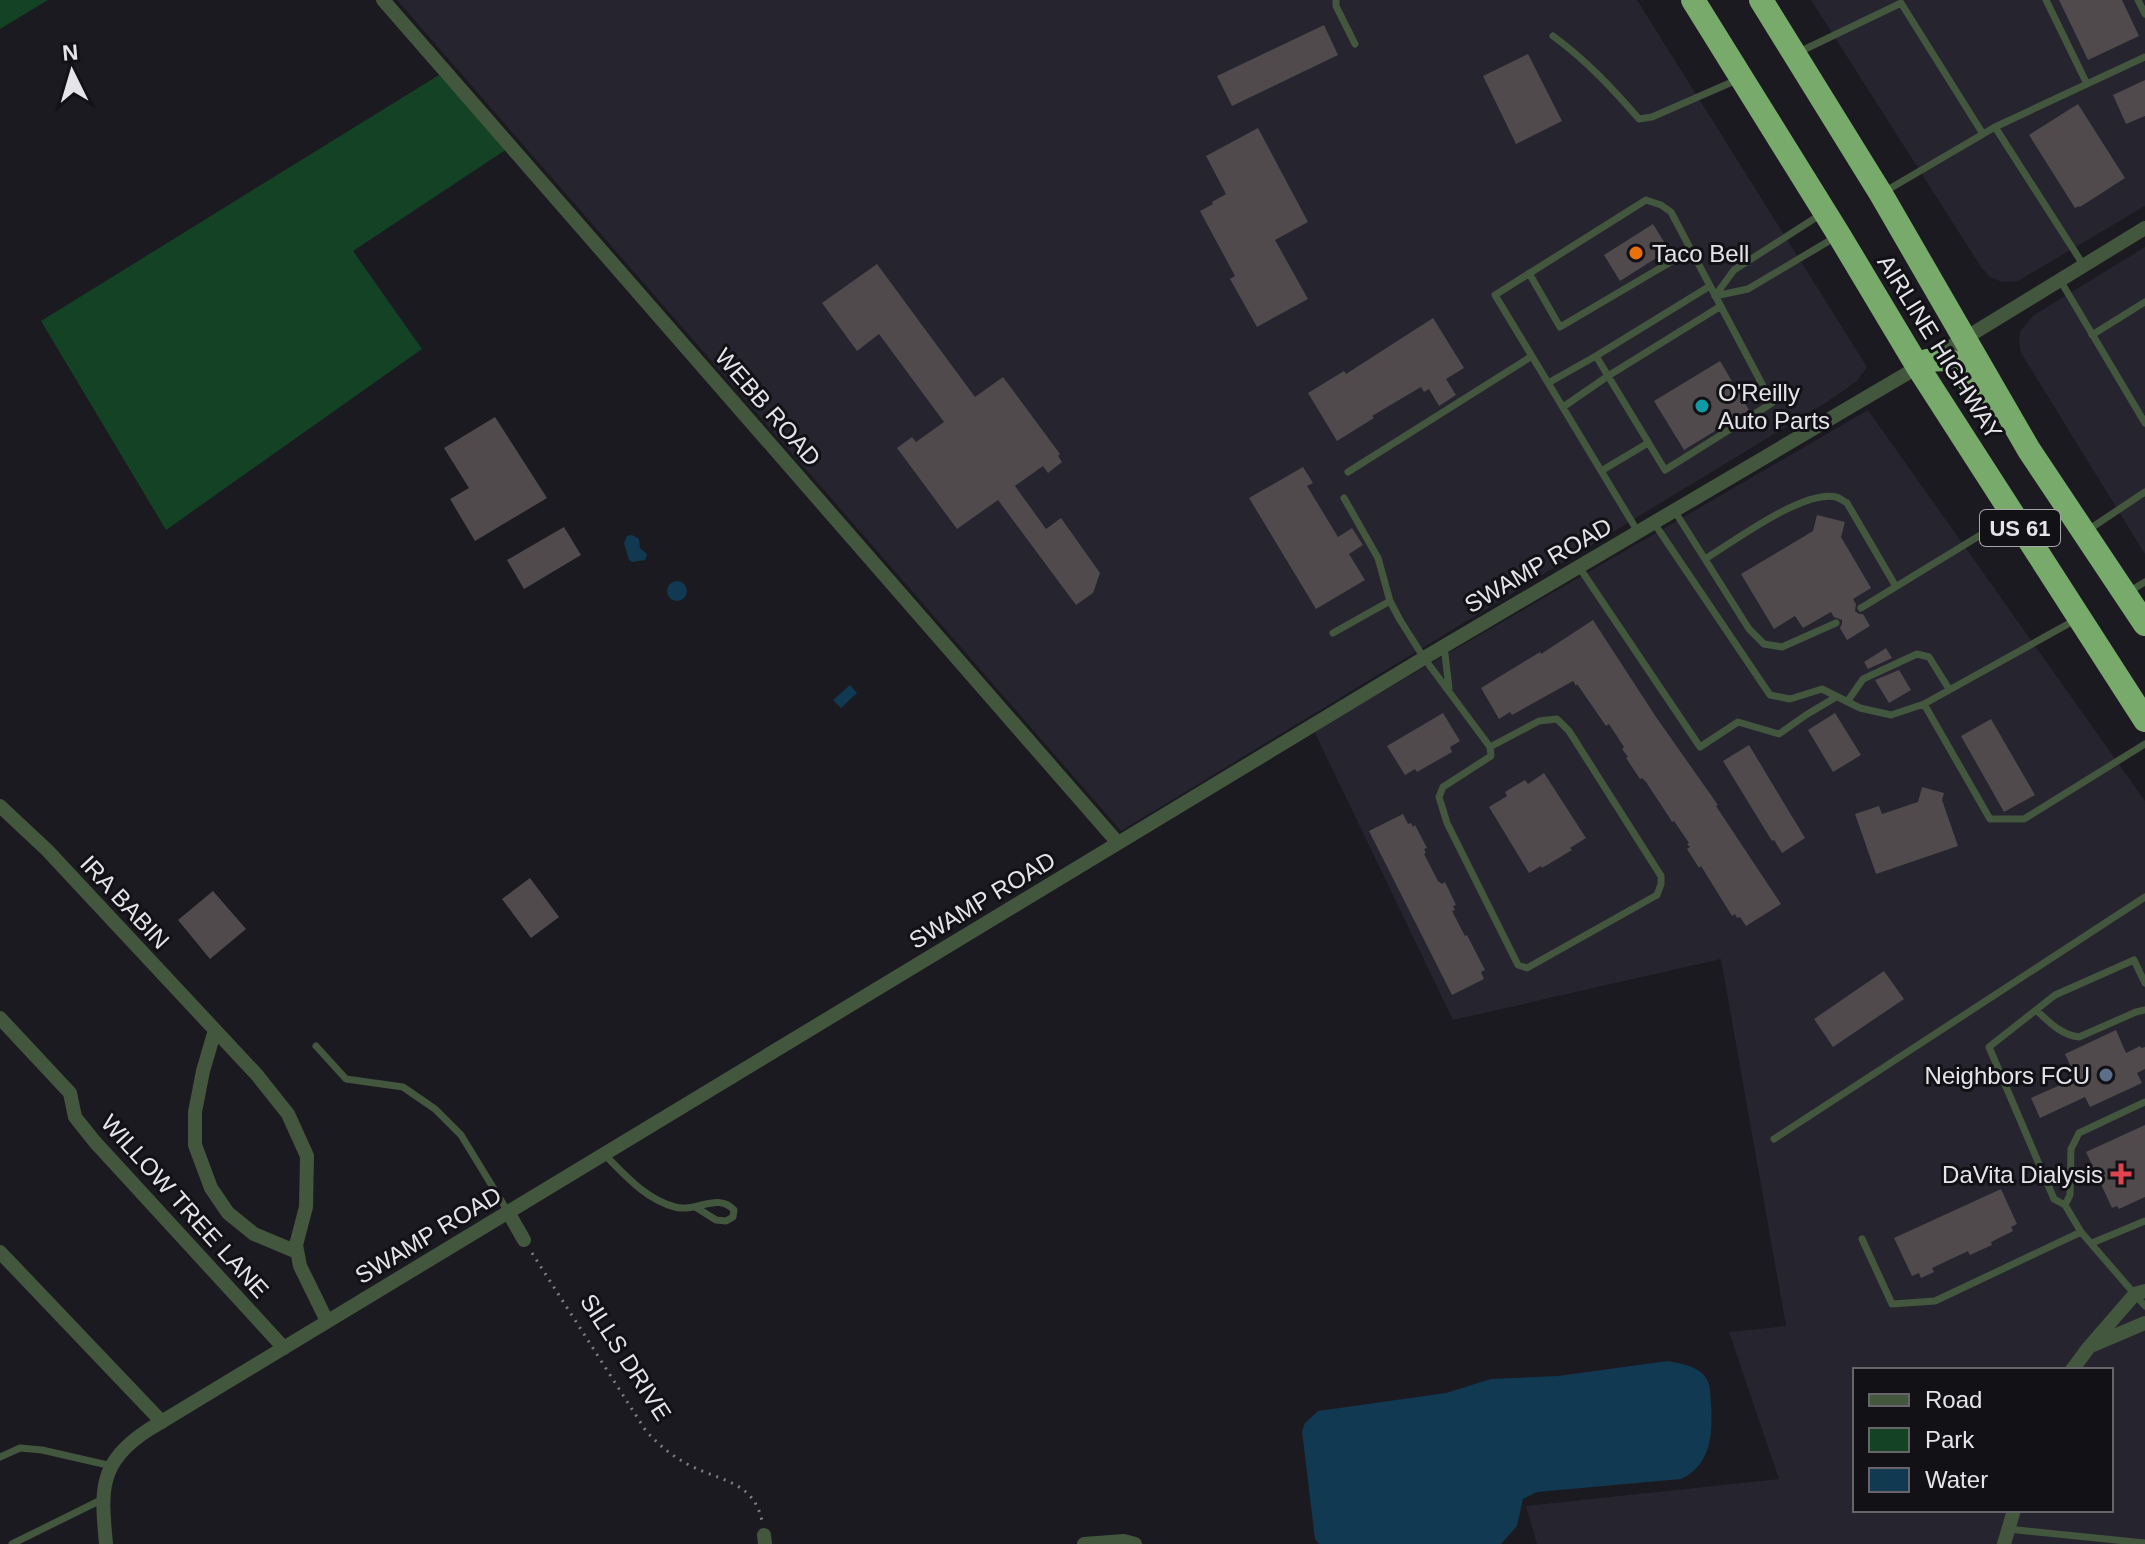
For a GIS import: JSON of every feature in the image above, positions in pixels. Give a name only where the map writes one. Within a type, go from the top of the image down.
[{"type":"highway","name":"AIRLINE HIGHWAY","points":[[1693,0],[1922,364],[1941,404],[2145,720]]},
{"type":"highway","name":"AIRLINE HIGHWAY","points":[[1761,0],[1881,194],[1964,338],[2019,447],[2083,533],[2135,588],[2145,624]]},
{"type":"highway","points":[[1922,364],[1948,359],[1961,368],[2019,447]]},
{"type":"highway","points":[[1941,404],[1954,395],[1964,394],[1974,399],[2019,447]]},
{"type":"street","name":"WEBB ROAD","points":[[383,0],[1118,843]]},
{"type":"street","name":"SWAMP ROAD","points":[[101,1500],[118,1454],[132,1440],[1424,658],[1922,364],[2145,228]]},
{"type":"street","name":"IRA BABIN","points":[[0,806],[47,850],[257,1075],[288,1114],[307,1156],[306,1207],[297,1252]]},
{"type":"street","name":"WILLOW TREE LANE","points":[[0,1018],[70,1093],[75,1117],[95,1142],[284,1348]]},
{"type":"street","points":[[215,1030],[195,1112],[195,1145],[211,1188],[228,1213],[254,1234],[297,1252],[300,1266],[327,1321]]},
{"type":"street","points":[[508,1212],[524,1240]]},
{"type":"street","points":[[0,1252],[162,1422]]},
{"type":"street","points":[[2073,1368],[2140,1292]]},
{"type":"street","points":[[2089,1347],[2145,1323]]},
{"type":"street","points":[[101,1500],[106,1544]]},
{"type":"street","points":[[2006,1537],[2013,1512]]},
{"type":"street","points":[[1084,1544],[1124,1541],[1135,1544]]},
{"type":"lane","points":[[1336,0],[1355,44]]},
{"type":"lane","points":[[1885,0],[1890,8]]},
{"type":"lane","points":[[2046,0],[2087,84]]},
{"type":"lane","points":[[2138,0],[2145,14]]},
{"type":"lane","points":[[1795,54],[1904,1],[1983,134]]},
{"type":"lane","points":[[1553,36],[1572,49],[1639,119],[1652,117],[1741,78]]},
{"type":"lane","points":[[1881,194],[1995,127],[2145,57]]},
{"type":"lane","points":[[1995,127],[2084,266]]},
{"type":"lane","points":[[1596,356],[1665,470],[1772,403],[1671,212],[1661,205],[1646,200],[1495,295],[1638,532]]},
{"type":"lane","points":[[1715,296],[1734,270],[1825,212]]},
{"type":"lane","points":[[1715,296],[1748,289],[1839,235]]},
{"type":"lane","points":[[1529,273],[1560,327],[1691,250]]},
{"type":"lane","points":[[2060,280],[2145,423]]},
{"type":"lane","points":[[1548,383],[1710,286]]},
{"type":"lane","points":[[2092,335],[2145,302]]},
{"type":"lane","points":[[1563,407],[1721,306]]},
{"type":"lane","points":[[1348,472],[1532,356]]},
{"type":"lane","points":[[1601,471],[1648,443]]},
{"type":"lane","points":[[2083,533],[2145,492]]},
{"type":"lane","points":[[1705,559],[1788,508],[1813,499],[1835,497],[1847,503],[1895,585]]},
{"type":"lane","points":[[1344,498],[1378,558],[1390,601],[1400,620],[1490,747],[1491,756],[1443,787],[1439,797],[1447,823],[1518,965],[1527,968],[1657,895],[1661,876],[1569,731],[1557,719],[1539,721],[1490,747]]},
{"type":"lane","points":[[1674,510],[1749,629],[1764,644],[1782,647],[1836,623]]},
{"type":"lane","points":[[1861,608],[2012,515]]},
{"type":"lane","points":[[1654,523],[1770,695],[1790,699],[1822,689],[1860,708],[1891,715],[1924,704],[2079,618]]},
{"type":"lane","points":[[1579,567],[1700,747],[1738,722],[1779,734],[1836,697]]},
{"type":"lane","points":[[1333,633],[1390,601]]},
{"type":"lane","points":[[1444,646],[1449,690]]},
{"type":"lane","points":[[1847,702],[1863,679],[1917,654],[1929,657],[1949,689]]},
{"type":"lane","points":[[1924,704],[1990,819],[2024,819],[2145,744]]},
{"type":"lane","points":[[1774,1139],[2145,897]]},
{"type":"lane","points":[[2145,983],[2134,960],[2055,995],[1989,1047],[2054,1199],[2065,1205],[2081,1232],[2140,1292],[2145,1306]]},
{"type":"lane","points":[[2036,1010],[2060,1031],[2079,1037],[2145,1010]]},
{"type":"lane","points":[[316,1046],[346,1079],[403,1087],[435,1109],[461,1135],[508,1212]]},
{"type":"lane","points":[[2065,1205],[2070,1195],[2071,1149],[2079,1133],[2145,1102]]},
{"type":"lane","points":[[604,1154],[629,1180],[651,1196],[678,1209],[697,1208],[717,1201],[727,1203],[734,1210],[733,1217],[726,1221],[716,1220],[697,1208]]},
{"type":"lane","points":[[2092,1243],[2145,1221]]},
{"type":"lane","points":[[1862,1239],[1892,1304],[1935,1301],[2081,1232]]},
{"type":"lane","points":[[0,1457],[20,1448],[112,1466]]},
{"type":"lane","points":[[12,1544],[101,1500]]},
{"type":"lane","points":[[2006,1537],[2145,1543]]},
{"type":"path","name":"SILLS DRIVE","points":[[524,1240],[646,1431],[665,1451],[692,1467],[736,1483],[753,1499],[762,1517],[764,1540]]},
{"type":"shaded area","points":[[397,0],[1637,0],[1867,367],[1857,381],[1827,402],[1121,831]]},
{"type":"shaded area","points":[[1811,0],[2145,0],[2145,206],[2018,281],[2002,282],[1990,277]]},
{"type":"shaded area","points":[[2145,247],[2145,554],[2021,353],[2019,341],[2020,332],[2034,315]]},
{"type":"shaded area","points":[[1868,410],[2145,801],[2145,1544],[1537,1544],[1526,1506],[1779,1479],[1729,1332],[1786,1326],[1721,959],[1453,1020],[1314,731]]},
{"type":"green space","points":[[0,0],[48,0],[0,29]]},
{"type":"green space","points":[[439,75],[507,149],[353,251],[422,349],[166,530],[41,321]]},
{"type":"water","points":[[627,536],[639,539],[640,548],[647,554],[645,560],[629,560],[624,543]]},
{"type":"water","points":[[677,581],[684,584],[687,591],[684,598],[677,601],[670,598],[667,591],[670,584]]},
{"type":"water","points":[[850,685],[857,693],[841,708],[833,700]]},
{"type":"water","points":[[1668,1361],[1699,1371],[1707,1380],[1710,1392],[1708,1447],[1699,1466],[1681,1479],[1537,1492],[1523,1499],[1517,1526],[1501,1544],[1319,1544],[1315,1539],[1302,1431],[1305,1423],[1318,1411],[1446,1393],[1491,1379],[1558,1376]]},
{"type":"building","points":[[2059,0],[2122,0],[2139,36],[2088,60]]},
{"type":"building","points":[[1324,25],[1338,55],[1232,106],[1217,76]]},
{"type":"building","points":[[1528,54],[1562,121],[1516,144],[1483,76]]},
{"type":"building","points":[[2145,80],[2145,116],[2126,124],[2113,95]]},
{"type":"building","points":[[2078,104],[2125,178],[2075,208],[2029,135]]},
{"type":"building","points":[[1258,128],[1308,222],[1275,240],[1308,299],[1257,327],[1230,279],[1235,276],[1200,211],[1226,194],[1206,156]]},
{"type":"building","name":"Taco Bell","points":[[1653,224],[1669,250],[1620,281],[1604,255]]},
{"type":"building","points":[[877,264],[975,397],[1003,377],[1060,454],[1058,456],[1062,462],[1048,473],[1043,466],[1015,486],[1046,529],[1061,518],[1100,573],[1093,593],[1076,605],[998,500],[957,529],[897,448],[912,437],[916,442],[944,422],[879,334],[857,351],[822,303]]},
{"type":"building","points":[[1433,318],[1464,368],[1446,379],[1456,395],[1439,406],[1429,389],[1424,392],[1421,387],[1337,441],[1308,393],[1344,371],[1346,374]]},
{"type":"building","name":"O'Reilly Auto Parts","points":[[1720,361],[1749,410],[1684,450],[1654,401]]},
{"type":"building","points":[[495,417],[547,498],[475,541],[450,499],[469,488],[444,448]]},
{"type":"building","points":[[1303,467],[1313,483],[1307,486],[1338,537],[1352,528],[1363,545],[1349,554],[1365,580],[1316,609],[1249,498]]},
{"type":"building","points":[[1817,515],[1845,522],[1841,537],[1871,588],[1853,599],[1855,611],[1863,614],[1870,626],[1847,640],[1840,628],[1842,620],[1831,612],[1803,628],[1795,616],[1774,629],[1741,574],[1813,531]]},
{"type":"building","points":[[564,527],[581,555],[524,589],[507,560]]},
{"type":"building","points":[[1593,620],[1781,904],[1746,926],[1740,917],[1732,916],[1687,849],[1689,843],[1646,782],[1640,779],[1609,724],[1606,726],[1577,684],[1573,681],[1499,719],[1481,688]]},
{"type":"building","points":[[1886,648],[1892,658],[1868,669],[1864,662]]},
{"type":"building","points":[[1899,670],[1911,690],[1889,703],[1875,680]]},
{"type":"building","points":[[1443,713],[1460,741],[1450,747],[1452,752],[1417,772],[1415,769],[1405,775],[1387,746]]},
{"type":"building","points":[[1835,713],[1861,755],[1833,772],[1808,730]]},
{"type":"building","points":[[1991,719],[2035,795],[2004,812],[1961,736]]},
{"type":"building","points":[[1749,745],[1805,838],[1782,853],[1723,761]]},
{"type":"building","points":[[1544,773],[1586,838],[1570,848],[1572,850],[1529,873],[1489,807],[1507,796],[1505,792],[1525,780],[1528,784]]},
{"type":"building","points":[[1922,787],[1944,793],[1942,800],[1958,846],[1876,874],[1855,814],[1879,806],[1882,814],[1918,802]]},
{"type":"building","points":[[1403,814],[1408,824],[1415,825],[1427,848],[1424,854],[1438,881],[1442,884],[1445,882],[1456,905],[1452,911],[1485,970],[1481,972],[1484,979],[1452,995],[1369,831]]},
{"type":"building","points":[[530,878],[559,917],[531,938],[502,899]]},
{"type":"building","points":[[213,891],[246,929],[210,959],[178,920]]},
{"type":"building","points":[[1884,971],[1904,999],[1833,1047],[1814,1019]]},
{"type":"building","name":"Neighbors FCU","points":[[2116,1030],[2126,1053],[2140,1046],[2145,1047],[2145,1069],[2137,1073],[2142,1083],[2090,1107],[2085,1097],[2040,1118],[2031,1098],[2076,1078],[2065,1054]]},
{"type":"building","name":"DaVita Dialysis","points":[[2145,1125],[2145,1197],[2119,1209],[2117,1206],[2112,1208],[2086,1152]]},
{"type":"building","points":[[2001,1189],[2017,1224],[2011,1227],[2013,1231],[1991,1242],[1992,1245],[1970,1255],[1968,1251],[1932,1268],[1934,1272],[1921,1278],[1919,1273],[1912,1276],[1894,1238]]},
{"type":"place","name":"Taco Bell","points":[[1636,253]]},
{"type":"place","name":"O'Reilly Auto Parts","points":[[1702,406]]},
{"type":"place","name":"Neighbors FCU","points":[[2106,1075]]},
{"type":"place","name":"DaVita Dialysis","points":[[2121,1174]]}]
